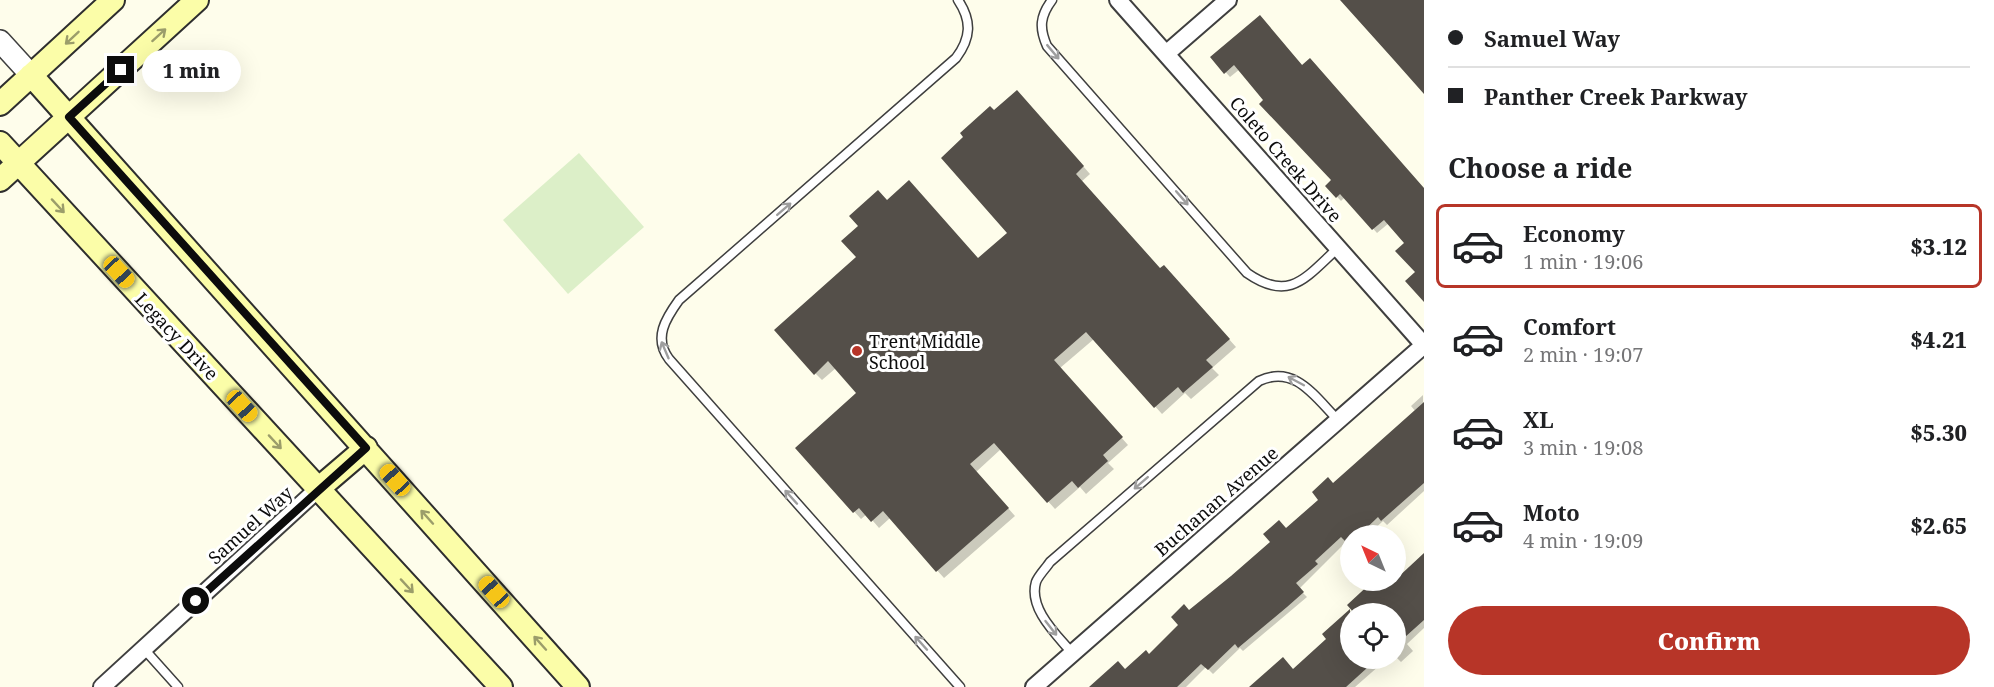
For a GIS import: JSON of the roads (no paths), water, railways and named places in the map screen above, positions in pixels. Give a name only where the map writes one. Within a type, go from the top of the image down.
[{"type":"main road","points":[[0,104],[113,0]]},
{"type":"main road","points":[[0,180],[198,0]]},
{"type":"main road","points":[[32,75],[578,687]]},
{"type":"main road","name":"Legacy Drive","points":[[0,143],[501,687]]},
{"type":"main road","points":[[318,489],[366,448]]},
{"type":"street","name":"Coleto Creek Drive","points":[[1119,0],[1424,345]]},
{"type":"street","points":[[1167,53],[1228,0]]},
{"type":"street","points":[[0,41],[32,75]]},
{"type":"street","name":"Buchanan Avenue","points":[[1034,687],[1424,345]]},
{"type":"street","name":"Samuel Way","points":[[102,687],[318,489]]},
{"type":"lane","points":[[958,0],[965,11],[969,27],[966,45],[956,58],[680,300],[662,328],[661,341],[663,352],[669,359],[960,687]]},
{"type":"lane","points":[[1052,0],[1042,19],[1040,32],[1047,46],[1247,273],[1272,287],[1286,287],[1303,280],[1338,248]]},
{"type":"lane","points":[[1072,653],[1046,622],[1036,600],[1036,582],[1050,562],[1259,381],[1270,375],[1287,376],[1301,382],[1338,420]]},
{"type":"lane","points":[[144,649],[178,687]]},
{"type":"place","name":"Trent Middle School","points":[[857,351]]}]
